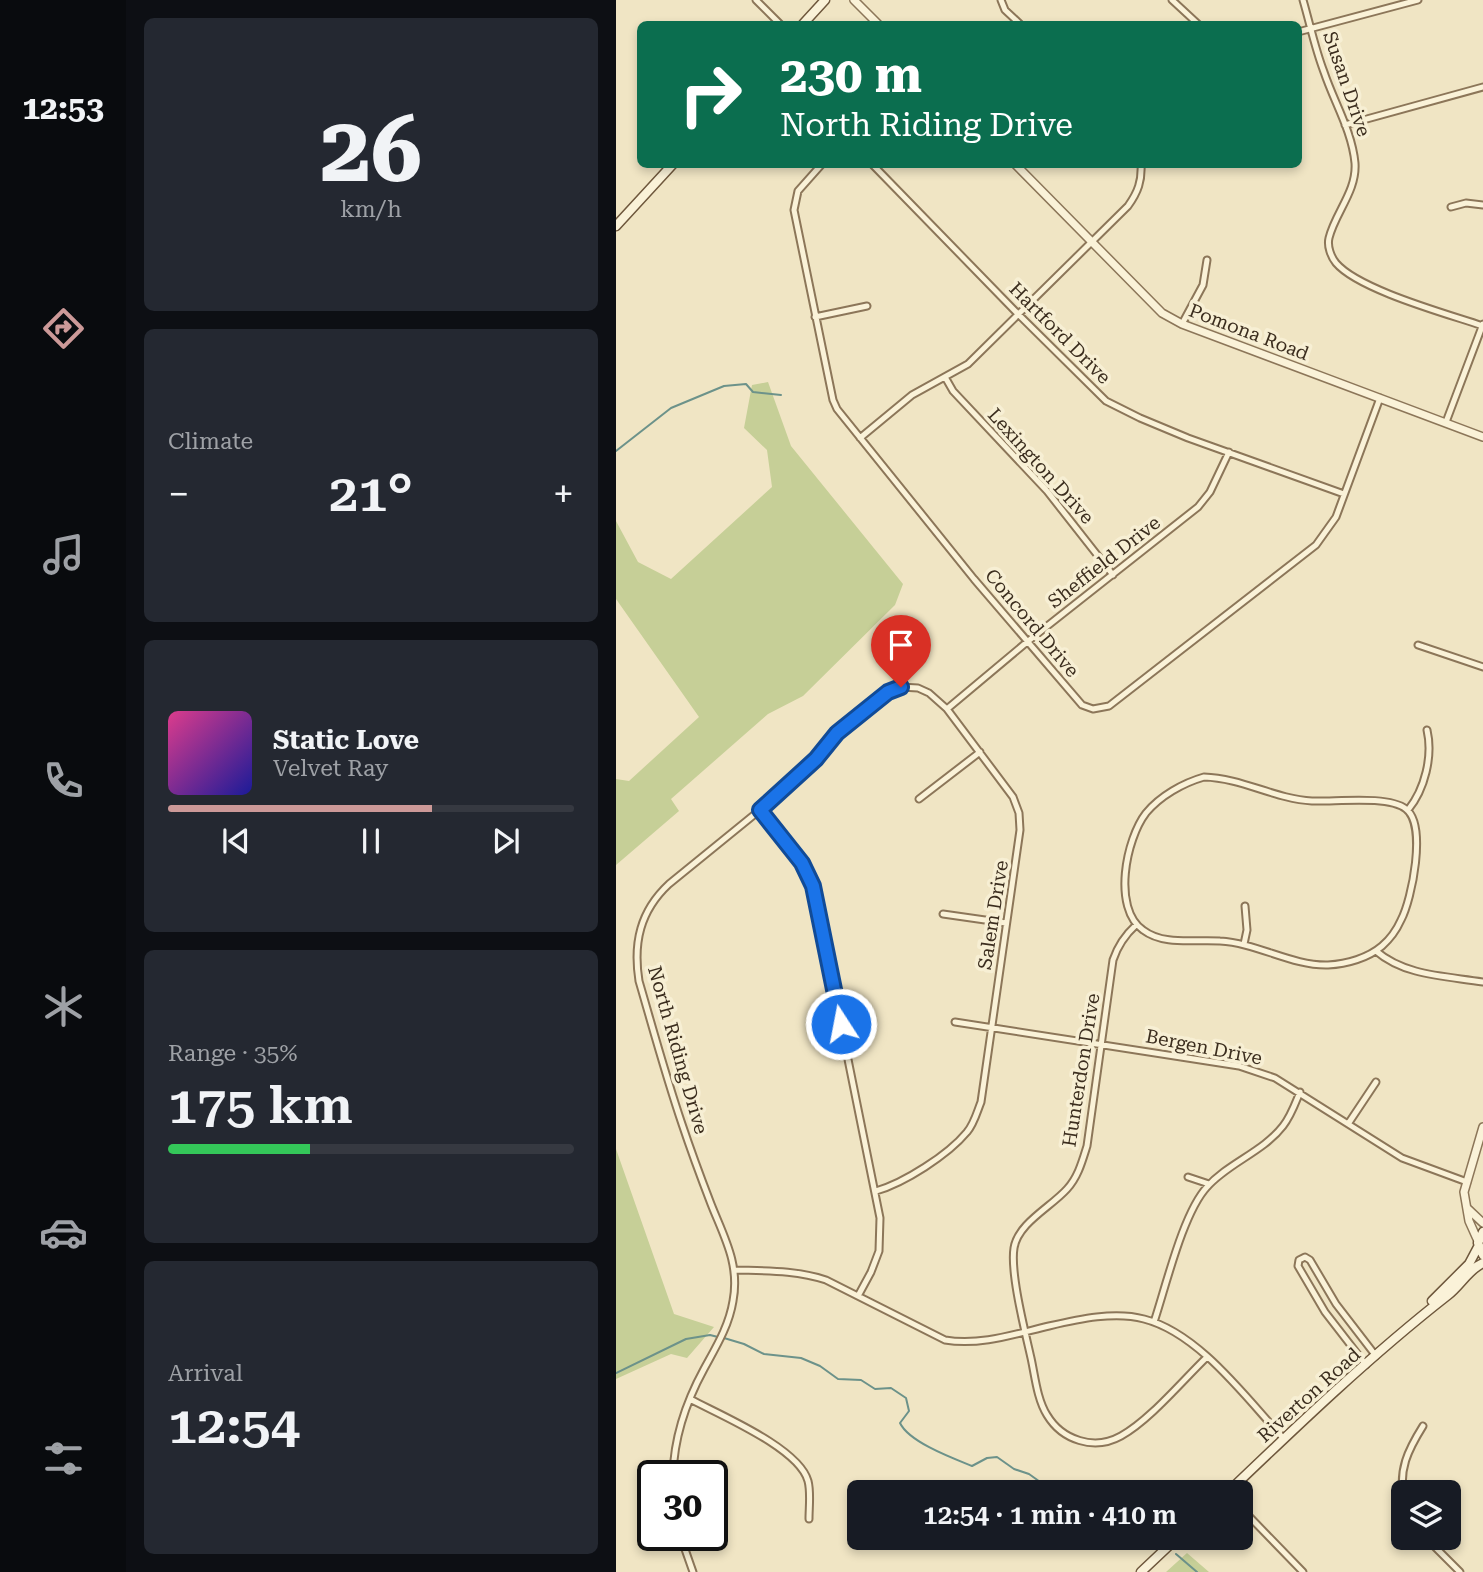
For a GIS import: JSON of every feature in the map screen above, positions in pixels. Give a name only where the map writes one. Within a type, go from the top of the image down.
[{"type":"main road","points":[[806,21],[825,0]]},
{"type":"main road","points":[[616,226],[669,168]]},
{"type":"main road","name":"Riverton Road","points":[[1240,1480],[1413,1321],[1469,1264],[1481,1244]]},
{"type":"main road","name":"Riverton Road","points":[[1413,1321],[1449,1294],[1483,1263]]},
{"type":"main road","points":[[1141,1572],[1164,1550]]},
{"type":"street","points":[[756,0],[777,21]]},
{"type":"street","points":[[854,0],[875,21]]},
{"type":"street","points":[[1001,0],[1005,10],[1017,21]]},
{"type":"street","points":[[1172,0],[1195,21]]},
{"type":"street","name":"Susan Drive","points":[[1303,0],[1324,72],[1354,152],[1356,168],[1350,191],[1329,237],[1329,251],[1336,263],[1353,276],[1390,294],[1483,325]]},
{"type":"street","points":[[1302,31],[1418,0]]},
{"type":"street","points":[[1345,125],[1483,87]]},
{"type":"street","name":"Concord Drive","points":[[818,168],[798,191],[794,210],[837,409],[1077,702],[1093,709],[1109,706],[1316,545],[1336,517],[1380,398]]},
{"type":"street","name":"Hartford Drive","points":[[876,168],[1018,315],[1107,401],[1140,418],[1345,494]]},
{"type":"street","name":"Pomona Road","points":[[1019,168],[1153,305],[1182,324],[1483,437]]},
{"type":"street","points":[[860,438],[912,395],[968,364],[1129,206],[1137,194],[1141,168]]},
{"type":"street","points":[[1451,207],[1466,203],[1483,205]]},
{"type":"street","points":[[1182,324],[1203,285],[1207,260]]},
{"type":"street","points":[[816,317],[867,306]]},
{"type":"street","points":[[1446,422],[1483,325]]},
{"type":"street","name":"Lexington Drive","points":[[945,377],[953,391],[1047,491],[1113,575]]},
{"type":"street","name":"Sheffield Drive","points":[[947,709],[1198,507],[1210,492],[1229,452]]},
{"type":"street","points":[[1418,645],[1483,667]]},
{"type":"street","name":"Salem Drive","points":[[865,711],[888,692],[909,687],[929,693],[947,709],[1008,789],[1019,813],[1019,848],[981,1102],[968,1131],[952,1146],[907,1179],[876,1191]]},
{"type":"street","name":"North Riding Drive","points":[[675,1460],[680,1424],[729,1318],[734,1299],[734,1270],[728,1240],[714,1212],[681,1121],[639,981],[636,950],[643,917],[656,897],[760,810],[816,759],[837,733],[865,711]]},
{"type":"street","points":[[1408,810],[1415,802],[1426,771],[1430,743],[1427,730]]},
{"type":"street","points":[[919,799],[980,752]]},
{"type":"street","points":[[1204,777],[1221,778],[1292,799],[1389,802],[1408,810],[1414,818],[1418,834],[1411,890],[1401,919],[1393,933],[1376,950],[1354,961],[1327,965],[1307,963],[1244,944],[1159,938],[1144,932],[1136,925],[1129,914],[1124,896],[1126,869],[1135,833],[1149,810],[1188,781],[1204,777]]},
{"type":"street","points":[[760,810],[802,863],[813,886],[876,1191],[880,1218],[879,1251],[858,1296]]},
{"type":"street","points":[[1244,944],[1247,930],[1245,906]]},
{"type":"street","points":[[943,914],[1006,923]]},
{"type":"street","name":"Hunterdon Drive","points":[[1136,925],[1124,936],[1116,949],[1087,1146],[1079,1170],[1067,1189],[1022,1231],[1014,1245],[1013,1262],[1025,1331],[1046,1414],[1060,1431],[1084,1442],[1103,1442],[1124,1434],[1207,1357]]},
{"type":"street","points":[[1376,950],[1388,961],[1407,970],[1483,982]]},
{"type":"street","name":"Bergen Drive","points":[[955,1022],[1239,1066],[1275,1078],[1402,1157],[1467,1182]]},
{"type":"street","points":[[1348,1124],[1376,1082]]},
{"type":"street","points":[[1154,1322],[1189,1217],[1209,1184],[1273,1137],[1283,1126],[1300,1093]]},
{"type":"street","points":[[1481,1244],[1466,1207],[1464,1192],[1483,1127]]},
{"type":"street","points":[[1188,1177],[1209,1184]]},
{"type":"street","points":[[1466,1207],[1483,1223]]},
{"type":"street","points":[[1366,1365],[1325,1312],[1298,1266],[1299,1260],[1305,1257],[1310,1260],[1336,1304],[1376,1356]]},
{"type":"street","points":[[734,1270],[786,1271],[811,1275],[945,1340],[978,1342],[1101,1317],[1126,1316],[1154,1322],[1182,1335],[1207,1357],[1284,1438]]},
{"type":"street","points":[[690,1398],[797,1460],[809,1483],[809,1518]]},
{"type":"street","points":[[1402,1480],[1403,1466],[1410,1446],[1423,1426]]},
{"type":"street","points":[[1253,1520],[1303,1572]]},
{"type":"street","points":[[1438,1550],[1460,1572]]},
{"type":"street","points":[[686,1551],[693,1572]]},
{"type":"green space","points":[[768,382],[791,446],[903,584],[895,605],[803,696],[768,714],[671,799],[679,811],[616,865],[616,779],[629,781],[699,717],[616,599],[616,521],[638,562],[671,579],[772,487],[767,450],[744,428],[752,385]]},
{"type":"green space","points":[[616,1149],[674,1314],[714,1327],[687,1358],[671,1354],[616,1379]]},
{"type":"green space","points":[[1187,1553],[1209,1572],[1166,1572]]},
{"type":"waterway","points":[[616,451],[671,408],[724,386],[746,384],[753,392],[781,395]]},
{"type":"waterway","points":[[616,1373],[686,1339],[710,1335],[718,1337]]},
{"type":"waterway","points":[[724,1338],[764,1354],[801,1358],[820,1366],[838,1379],[861,1380],[875,1389],[891,1388],[906,1398],[909,1411],[900,1423],[921,1443],[972,1466],[987,1458],[997,1457],[1037,1480]]},
{"type":"waterway","points":[[1176,1554],[1197,1572]]},
{"type":"route","points":[[841,1024],[813,886],[802,863],[760,810],[816,759],[837,733],[888,692],[901,687]]}]
